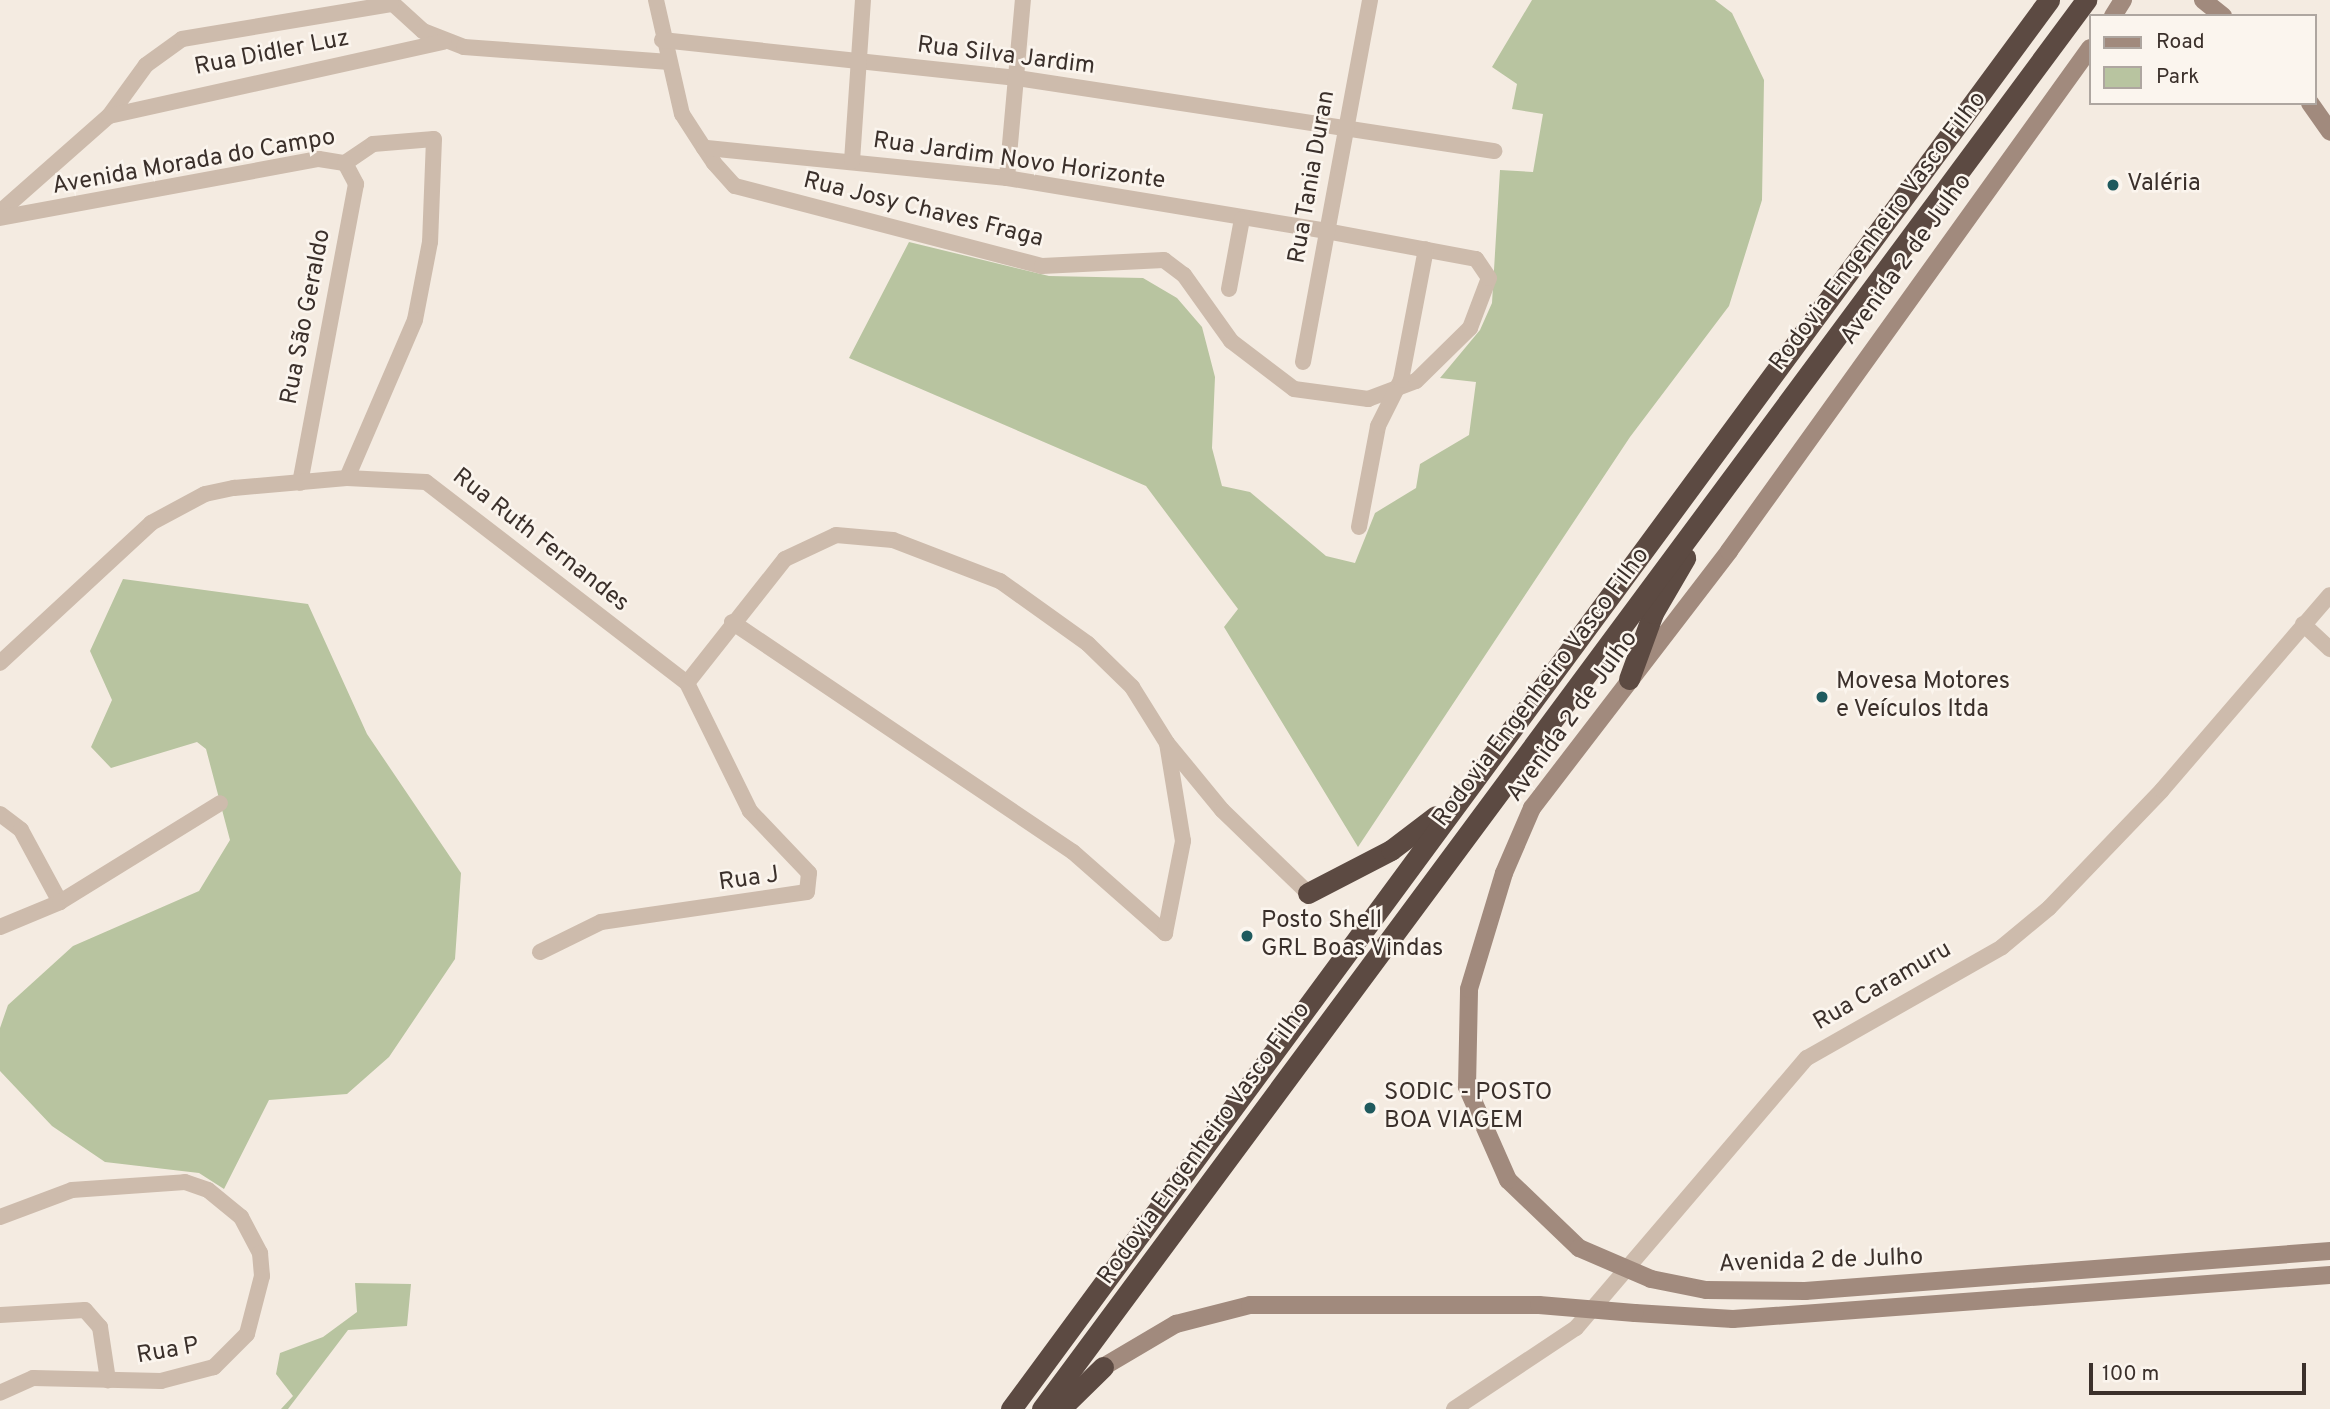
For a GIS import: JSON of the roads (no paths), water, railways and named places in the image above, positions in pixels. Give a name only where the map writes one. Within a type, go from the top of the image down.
[{"type":"highway","name":"Rodovia Engenheiro Vasco Filho","points":[[1011,1409],[1476,774],[2049,0]]},
{"type":"highway","name":"Rodovia Engenheiro Vasco Filho","points":[[1042,1409],[2086,0]]},
{"type":"highway","points":[[1629,679],[1653,613],[1716,498]]},
{"type":"highway","points":[[1308,893],[1391,850],[1476,774]]},
{"type":"highway","points":[[1060,1409],[1103,1367]]},
{"type":"main road","points":[[2203,0],[2220,14]]},
{"type":"main road","name":"Avenida 2 de Julho","points":[[2088,51],[1729,551],[1532,808],[1488,918],[1464,1029],[1467,1087],[1491,1152],[1529,1206],[1578,1248],[1651,1279],[1706,1290],[1805,1291],[2330,1251]]},
{"type":"main road","points":[[2312,105],[2330,132]]},
{"type":"main road","name":"Avenida 2 de Julho","points":[[1103,1367],[1176,1324],[1250,1305],[1539,1305],[1733,1319],[2330,1275]]},
{"type":"street","name":"Rua Josy Chaves Fraga","points":[[656,0],[662,40],[682,114],[725,178],[751,192],[853,213],[1027,262],[1061,267],[1164,260],[1184,275],[1231,341],[1294,389],[1344,398],[1395,393]]},
{"type":"street","points":[[852,161],[863,0]]},
{"type":"street","points":[[1007,178],[1023,0]]},
{"type":"street","name":"Rua Tania Duran","points":[[1303,362],[1342,130],[1370,0]]},
{"type":"street","points":[[390,2],[444,42],[669,62]]},
{"type":"street","name":"Rua Didler Luz","points":[[0,212],[62,151],[109,116],[146,65],[183,39],[390,2]]},
{"type":"street","name":"Rua Silva Jardim","points":[[662,40],[859,64],[1017,78],[1342,130],[1494,151]]},
{"type":"street","name":"Rua Didler Luz","points":[[109,116],[444,42]]},
{"type":"street","name":"Avenida Morada do Campo","points":[[0,218],[319,159],[345,163],[373,144],[434,139],[430,242],[415,320],[347,478]]},
{"type":"street","name":"Rua Jardim Novo Horizonte","points":[[704,148],[1007,178],[1476,259],[1489,278],[1480,311],[1452,351],[1395,393]]},
{"type":"street","name":"Rua São Geraldo","points":[[300,483],[356,184],[345,163]]},
{"type":"street","points":[[1229,289],[1242,219]]},
{"type":"street","points":[[1359,527],[1378,425],[1395,393],[1426,249]]},
{"type":"street","name":"Rua Ruth Fernandes","points":[[0,663],[151,523],[205,494],[347,478],[438,488],[687,683]]},
{"type":"street","points":[[687,683],[768,576],[811,543],[836,535],[926,549],[963,561],[1049,612],[1115,667],[1167,744],[1230,818],[1308,893]]},
{"type":"street","name":"Rua Caramuru","points":[[1460,1407],[1576,1328],[1807,1058],[2002,947],[2049,908],[2162,790],[2330,595]]},
{"type":"street","points":[[732,622],[1073,852],[1164,933],[1183,841],[1167,744]]},
{"type":"street","points":[[2303,624],[2330,649]]},
{"type":"street","name":"Rua J","points":[[540,952],[601,922],[807,891],[809,873],[750,811],[687,683]]},
{"type":"street","points":[[0,928],[60,902],[220,803]]},
{"type":"street","points":[[0,814],[21,830],[60,902]]},
{"type":"street","name":"Rua P","points":[[0,1217],[72,1190],[160,1180],[208,1190],[241,1217],[260,1253],[262,1276],[255,1317],[233,1352],[192,1376],[108,1380],[33,1378],[0,1393]]},
{"type":"street","points":[[0,1315],[85,1310],[100,1327],[108,1380]]},
{"type":"place","name":"Valéria","points":[[2113,185]]},
{"type":"place","name":"Movesa Motores e Veículos ltda","points":[[1822,697]]},
{"type":"place","name":"Posto Shell GRL Boas Vindas","points":[[1247,936]]},
{"type":"place","name":"SODIC - POSTO BOA VIAGEM","points":[[1370,1108]]}]
